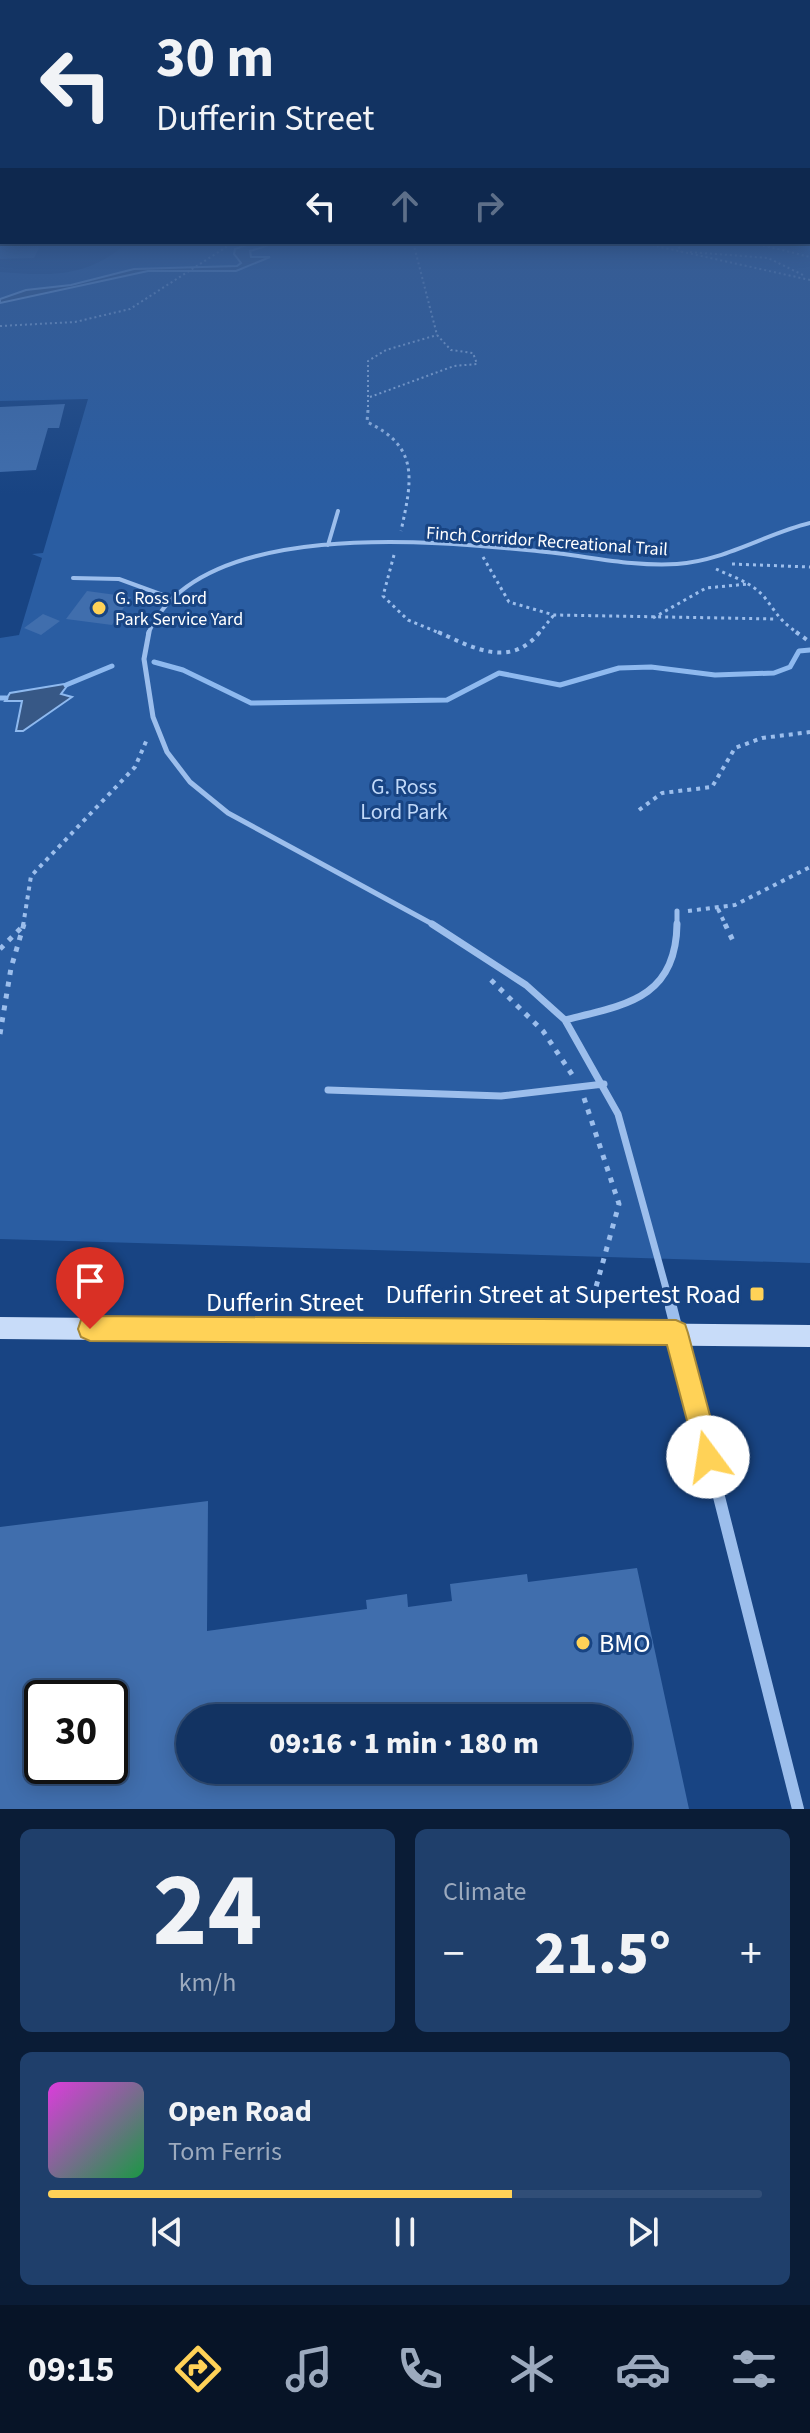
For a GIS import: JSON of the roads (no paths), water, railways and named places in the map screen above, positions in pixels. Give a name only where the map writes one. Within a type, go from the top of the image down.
[{"type":"main road","name":"Dufferin Street","points":[[0,1328],[810,1336]]},
{"type":"street","points":[[667,1292],[798,1809]]},
{"type":"lane","points":[[338,511],[328,545],[221,565],[171,598],[151,625],[143,655],[155,721],[173,767],[189,786],[228,813],[496,961],[565,1020],[604,1084],[631,1153],[667,1292]]},
{"type":"lane","name":"Finch Corridor Recreational Trail","points":[[328,545],[397,544],[650,564],[702,563],[733,553],[763,536],[810,523]]},
{"type":"lane","points":[[73,578],[119,579],[171,598]]},
{"type":"lane","points":[[565,1020],[633,1002],[665,979],[676,955],[677,911]]},
{"type":"lane","points":[[328,1090],[474,1097],[562,1093],[604,1084]]},
{"type":"waterway","points":[[154,662],[183,670],[251,703],[447,700],[499,673],[560,685],[619,668],[651,667],[715,675],[774,673],[790,667],[799,651],[810,650]]},
{"type":"waterway","points":[[66,685],[112,666]]},
{"type":"waterway","points":[[0,698],[6,698]]},
{"type":"place","name":"G. Ross Lord Park Service Yard","points":[[99,608]]},
{"type":"place","name":"Dufferin Street at Supertest Road","points":[[757,1294]]},
{"type":"place","name":"BMO","points":[[583,1643]]},
{"type":"park label","name":"G. Ross Lord Park","points":[[404,798]]}]
